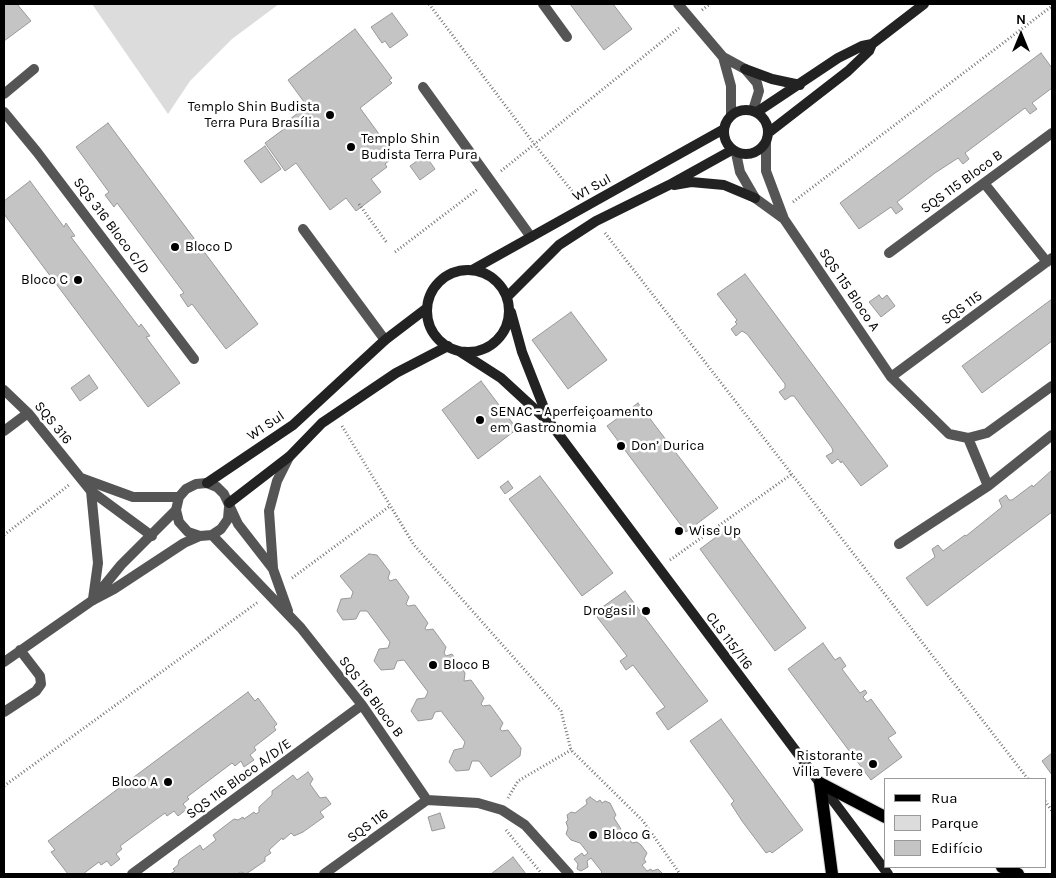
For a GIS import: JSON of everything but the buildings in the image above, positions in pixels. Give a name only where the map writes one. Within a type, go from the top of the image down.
[{"type":"main road","points":[[820,783],[884,816]]},
{"type":"main road","points":[[820,783],[832,874]]},
{"type":"main road","points":[[1004,868],[1018,874]]},
{"type":"street","points":[[543,4],[568,37]]},
{"type":"street","points":[[678,4],[723,57],[745,69],[772,79],[800,85]]},
{"type":"street","points":[[730,115],[737,111],[755,111],[800,85],[838,58],[862,46],[872,44],[924,4]]},
{"type":"street","points":[[508,302],[560,246],[596,221],[734,151],[754,152],[767,138],[848,71],[869,51],[872,44]]},
{"type":"street","points":[[723,57],[731,86],[730,115],[724,129],[724,137],[734,151]]},
{"type":"street","points":[[4,94],[34,69]]},
{"type":"street","points":[[745,69],[757,83],[759,91],[755,111]]},
{"type":"street","points":[[423,87],[531,237]]},
{"type":"street","points":[[755,111],[764,118],[767,138]]},
{"type":"street","name":"SQS 316 Bloco C/D","points":[[4,112],[37,152],[194,359]]},
{"type":"street","name":"W1 Sul","points":[[472,270],[724,129]]},
{"type":"street","name":"SQS 115 Bloco B","points":[[888,253],[1052,133]]},
{"type":"street","name":"SQS 115 Bloco A","points":[[767,138],[766,172],[782,215],[891,377]]},
{"type":"street","name":"SQS 115 Bloco A","points":[[734,151],[740,172],[755,198],[782,215]]},
{"type":"street","points":[[668,185],[691,182],[724,185],[755,198]]},
{"type":"street","name":"SQS 115","points":[[891,377],[1050,260],[984,183]]},
{"type":"street","points":[[303,229],[386,340]]},
{"type":"street","points":[[472,270],[488,274],[500,283],[508,302],[508,322],[501,336],[489,346],[474,351],[459,350],[448,346],[432,330],[427,308],[431,292],[442,279],[456,271],[472,270]]},
{"type":"street","name":"CLS 115/116","points":[[508,302],[522,352],[550,424]]},
{"type":"street","name":"W1 Sul","points":[[207,483],[293,424],[386,340],[427,308]]},
{"type":"street","points":[[229,505],[290,456],[322,423],[396,373],[448,346]]},
{"type":"street","name":"CLS 115/116","points":[[459,350],[501,378],[550,424],[888,874]]},
{"type":"street","points":[[891,377],[949,434],[968,438],[987,433],[1052,386]]},
{"type":"street","name":"SQS 316","points":[[4,390],[28,413],[91,491],[152,536]]},
{"type":"street","points":[[4,431],[28,413]]},
{"type":"street","points":[[899,544],[988,486],[1052,435]]},
{"type":"street","points":[[968,438],[988,486]]},
{"type":"street","name":"SQS 116 Bloco B","points":[[290,456],[277,481],[269,511],[268,525],[273,569],[290,614]]},
{"type":"street","points":[[78,477],[132,497],[179,497]]},
{"type":"street","points":[[4,662],[93,600],[114,589],[184,544],[221,529],[228,519],[229,505],[224,494],[217,487],[207,483],[196,484],[186,489],[179,497],[176,510],[179,522],[188,532],[200,536]]},
{"type":"street","points":[[91,491],[98,563],[93,600]]},
{"type":"street","name":"SQS 116 Bloco B","points":[[229,505],[238,524],[273,569]]},
{"type":"street","points":[[93,600],[121,565],[176,510]]},
{"type":"street","name":"SQS 116 Bloco B","points":[[212,534],[290,614],[362,705],[427,800]]},
{"type":"street","points":[[4,712],[36,691],[41,684],[40,676],[20,650]]},
{"type":"street","name":"SQS 116 Bloco A/D/E","points":[[132,874],[362,705]]},
{"type":"street","points":[[427,800],[478,803],[502,810],[525,825],[569,874]]},
{"type":"street","name":"SQS 116","points":[[324,874],[427,800]]},
{"type":"path","points":[[429,4],[585,208]]},
{"type":"path","points":[[395,252],[535,145],[710,4]]},
{"type":"path","points":[[782,215],[1052,6]]},
{"type":"path","points":[[359,204],[387,242]]},
{"type":"path","points":[[596,221],[1027,778]]},
{"type":"path","points":[[335,414],[414,545],[561,711],[571,750],[643,821],[680,874]]},
{"type":"path","points":[[658,569],[792,474]]},
{"type":"path","points":[[4,534],[78,477]]},
{"type":"path","points":[[286,582],[390,506]]},
{"type":"path","points":[[4,786],[261,600]]},
{"type":"green space","points":[[92,4],[279,4],[232,39],[190,81],[168,114]]},
{"type":"place","name":"Templo Shin Budista Terra Pura Brasília","points":[[330,115]]},
{"type":"place","name":"Templo Shin Budista Terra Pura","points":[[351,147]]},
{"type":"place","name":"Bloco D","points":[[175,247]]},
{"type":"place","name":"Bloco C","points":[[78,280]]},
{"type":"place","name":"SENAC - Aperfeiçoamento em Gastronomia","points":[[480,420]]},
{"type":"place","name":"Don’ Durica","points":[[621,446]]},
{"type":"place","name":"Wise Up","points":[[679,531]]},
{"type":"place","name":"Drogasil","points":[[646,611]]},
{"type":"place","name":"Bloco B","points":[[433,665]]},
{"type":"place","name":"Ristorante Villa Tevere","points":[[873,764]]},
{"type":"place","name":"Bloco A","points":[[168,782]]},
{"type":"place","name":"Bloco G","points":[[593,835]]}]
